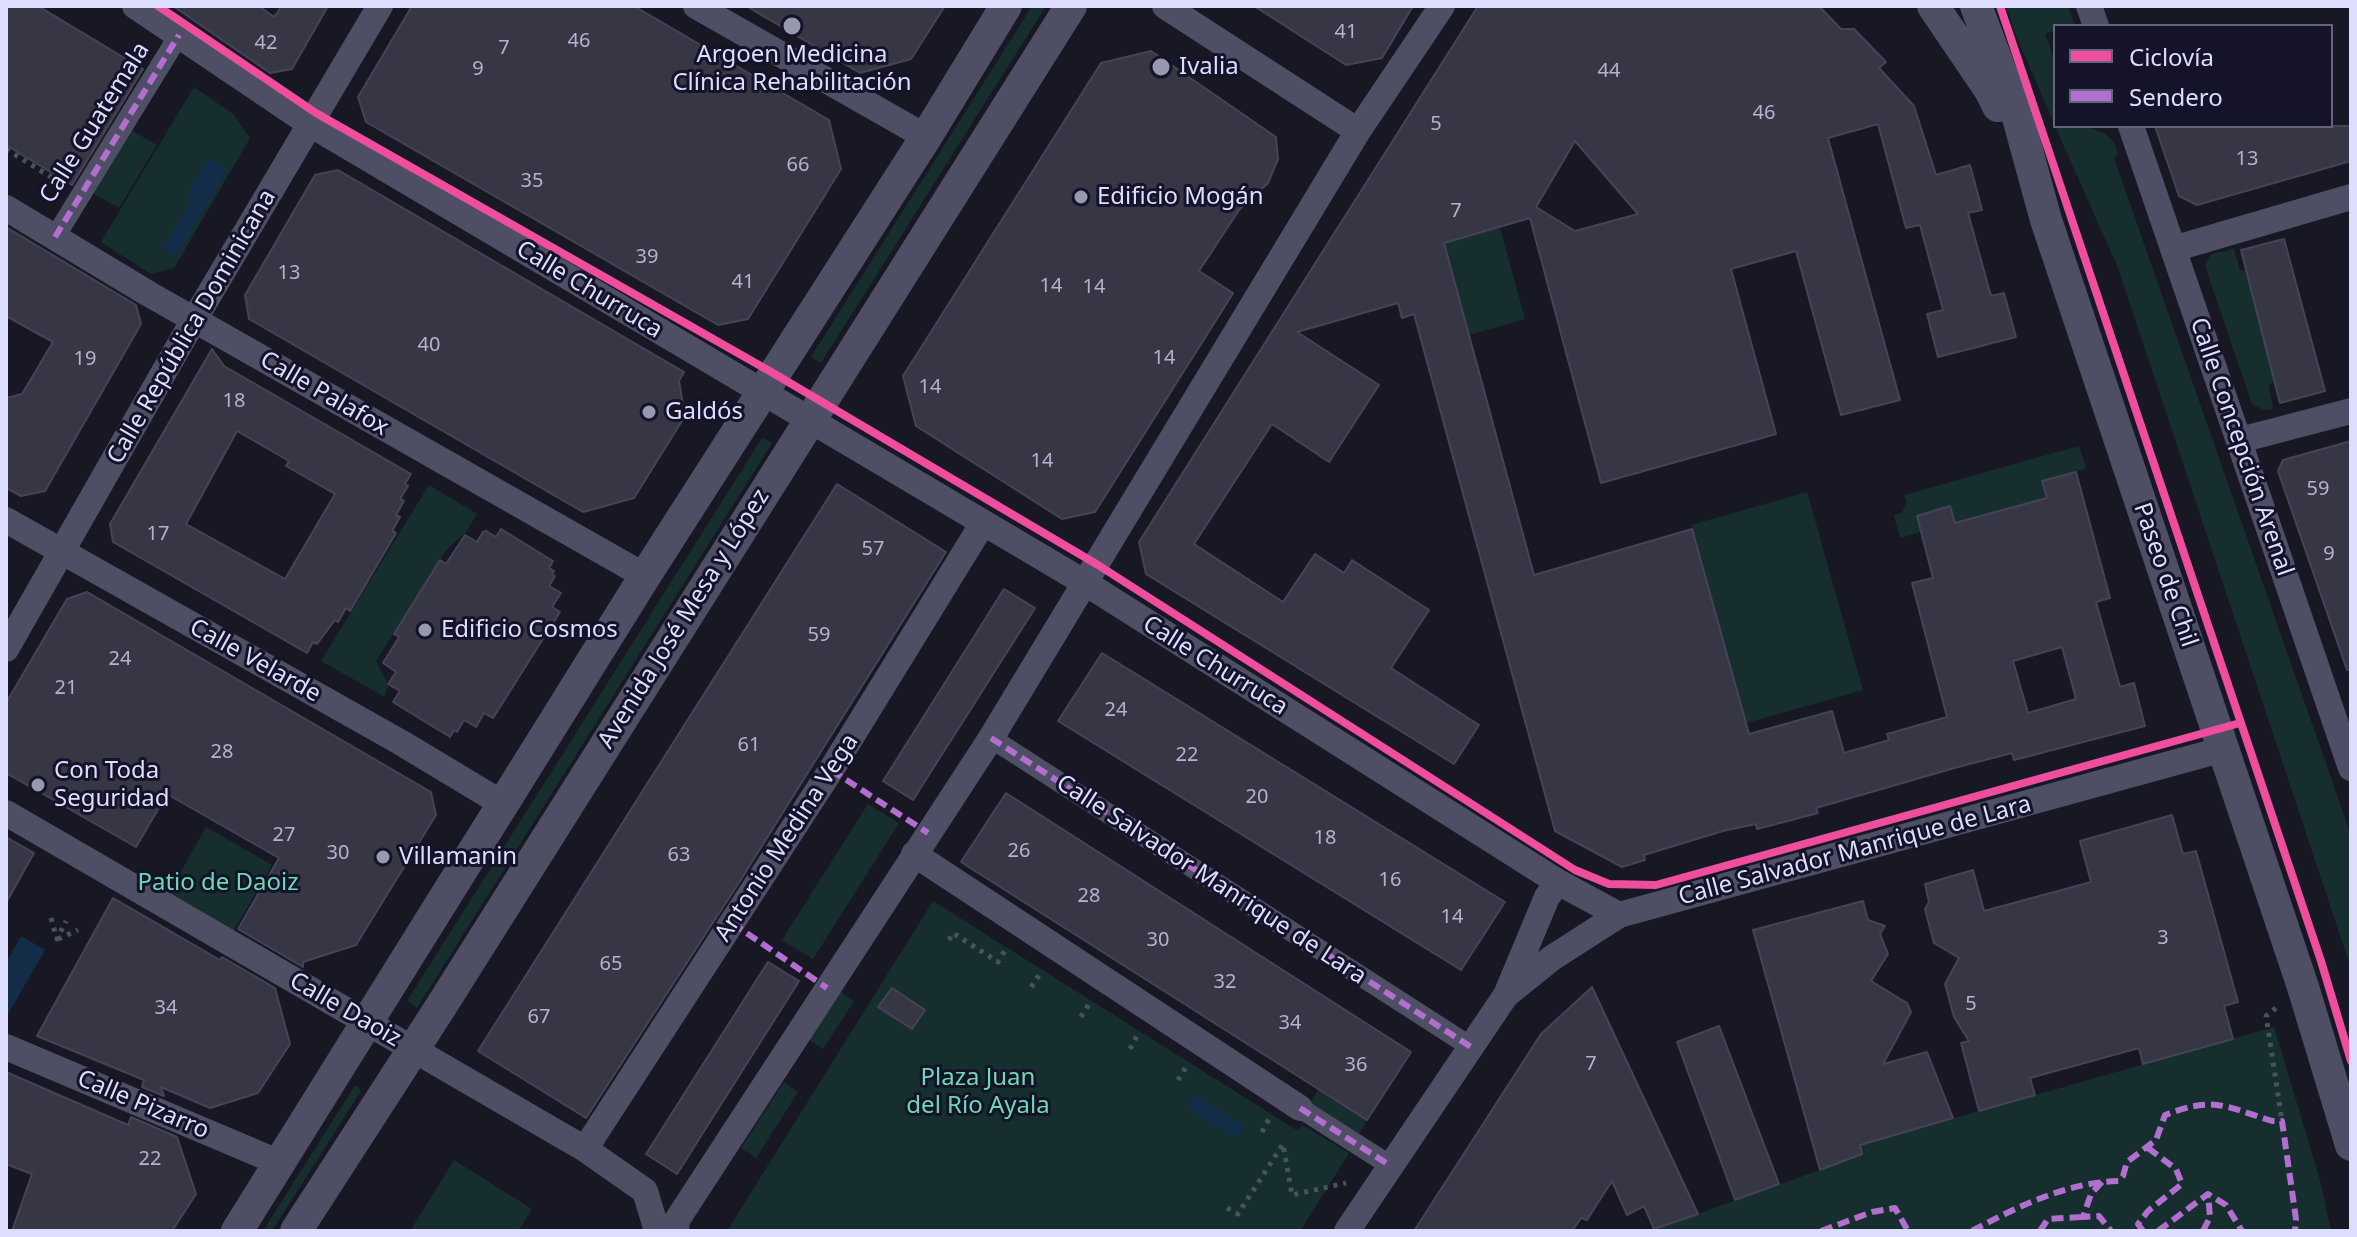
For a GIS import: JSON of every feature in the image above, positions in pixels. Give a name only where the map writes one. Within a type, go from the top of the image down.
[{"type":"street","name":"Calle Churruca","points":[[135,6],[310,124],[1087,584],[1558,882],[1619,915]]},
{"type":"street","name":"Calle República Dominicana","points":[[6,649],[194,320],[380,6]]},
{"type":"street","points":[[696,6],[926,137]]},
{"type":"street","points":[[237,1231],[645,576],[926,137],[1006,6]]},
{"type":"street","name":"Avenida José Mesa y López","points":[[296,1231],[1071,6]]},
{"type":"street","points":[[1165,6],[1358,131]]},
{"type":"street","points":[[676,1231],[677,1220],[991,738],[1087,584],[1358,131],[1442,6]]},
{"type":"street","points":[[1933,6],[1990,90],[2046,220]]},
{"type":"street","name":"Paseo de Chil","points":[[1976,6],[2017,114],[2046,220],[2303,987],[2351,1145]]},
{"type":"street","name":"Calle Guatemala","points":[[55,237],[179,35]]},
{"type":"street","name":"Calle Concepción Arenal","points":[[2132,128],[2240,440],[2342,719],[2351,768]]},
{"type":"street","points":[[2173,249],[2351,197]]},
{"type":"street","name":"Calle Palafox","points":[[6,208],[194,320],[645,576]]},
{"type":"street","points":[[2240,440],[2351,411]]},
{"type":"street","name":"Calle Velarde","points":[[6,520],[400,742],[503,804]]},
{"type":"street","name":"Antonio Medina Vega","points":[[585,1149],[831,770],[983,523]]},
{"type":"street","name":"Calle Salvador Manrique de Lara","points":[[991,738],[1471,1047]]},
{"type":"street","name":"Calle Salvador Manrique de Lara","points":[[1506,995],[1552,958],[1619,915],[2224,749]]},
{"type":"street","name":"Calle Daoiz","points":[[6,813],[585,1149],[645,1191],[657,1231]]},
{"type":"street","points":[[914,854],[1300,1108],[1388,1170]]},
{"type":"street","name":"Calle Salvador Manrique de Lara","points":[[1347,1231],[1506,995],[1547,897],[1558,882]]},
{"type":"street","name":"Calle Pizarro","points":[[6,1047],[280,1163]]},
{"type":"path","points":[[6,149],[81,195]]},
{"type":"path","points":[[51,918],[57,939]]},
{"type":"path","points":[[57,939],[66,921]]},
{"type":"path","points":[[57,939],[78,930]]},
{"type":"path","points":[[949,940],[953,933],[998,962],[1007,947]]},
{"type":"path","points":[[1031,987],[1043,970]]},
{"type":"path","points":[[2282,1121],[2266,1016],[2303,987]]},
{"type":"path","points":[[1081,1017],[1091,1001]]},
{"type":"path","points":[[1130,1049],[1139,1031]]},
{"type":"path","points":[[1178,1080],[1188,1062]]},
{"type":"path","points":[[1227,1208],[1238,1214],[1283,1144],[1292,1195],[1388,1170]]},
{"type":"green space","points":[[1032,6],[1046,6],[821,363],[811,357]]},
{"type":"green space","points":[[2006,6],[2068,6],[2074,24],[2053,24],[2053,32],[2045,34],[2053,56],[2053,120]]},
{"type":"green space","points":[[194,87],[233,114],[250,138],[174,268],[151,274],[101,242]]},
{"type":"green space","points":[[126,127],[157,145],[119,208],[89,191]]},
{"type":"green space","points":[[2056,128],[2093,129],[2109,137],[2115,144],[2118,153],[2114,158],[2351,835],[2351,968],[2118,268]]},
{"type":"green space","points":[[1500,228],[1525,319],[1469,335],[1444,243]]},
{"type":"green space","points":[[2234,249],[2240,271],[2246,270],[2275,382],[2269,384],[2273,409],[2264,410],[2252,404],[2205,266],[2212,254]]},
{"type":"green space","points":[[762,438],[772,443],[417,1008],[407,1001]]},
{"type":"green space","points":[[2079,446],[2086,468],[2043,481],[2047,498],[1955,523],[1950,507],[1917,516],[1921,532],[1900,538],[1894,515],[1902,513],[1907,501],[1904,495]]},
{"type":"green space","points":[[429,485],[477,514],[466,532],[446,550],[376,661],[388,684],[385,697],[321,661]]},
{"type":"green space","points":[[1807,492],[1863,690],[1746,723],[1691,525]]},
{"type":"green space","points":[[868,804],[899,823],[813,959],[782,940]]},
{"type":"green space","name":"Patio de Daoiz","points":[[206,827],[272,865],[229,939],[164,902]]},
{"type":"green space","name":"Plaza Juan del Río Ayala","points":[[933,901],[1298,1131],[1302,1125],[1349,1153],[1300,1231],[727,1231]]},
{"type":"green space","points":[[839,991],[854,1001],[823,1049],[808,1039]]},
{"type":"green space","points":[[2274,1027],[2320,1180],[2331,1231],[1650,1231],[1862,1155],[1860,1145]]},
{"type":"green space","points":[[784,1082],[798,1092],[756,1158],[741,1148]]},
{"type":"green space","points":[[357,1085],[361,1091],[272,1231],[263,1231],[354,1087]]},
{"type":"green space","points":[[1318,1090],[1367,1120],[1359,1134],[1310,1103]]},
{"type":"green space","points":[[454,1160],[532,1209],[518,1231],[410,1231]]},
{"type":"water","points":[[209,158],[228,169],[176,256],[162,249],[192,199],[186,195]]},
{"type":"water","points":[[21,936],[45,950],[8,1014],[6,963]]},
{"type":"water","points":[[1195,1094],[1245,1125],[1237,1139],[1187,1109]]},
{"type":"building","points":[[6,6],[38,6],[143,69],[72,185],[6,145]]},
{"type":"building","points":[[173,6],[259,6],[274,17],[282,6],[328,6],[292,69],[270,73]]},
{"type":"building","points":[[412,6],[634,6],[829,120],[841,169],[748,319],[718,325],[366,122],[358,97]]},
{"type":"building","points":[[746,6],[945,6],[911,59],[860,73]]},
{"type":"building","points":[[1254,6],[1413,6],[1382,58],[1346,65]]},
{"type":"building","points":[[1478,6],[1819,6],[1841,29],[1854,29],[1886,62],[1879,68],[1914,106],[1936,175],[1970,165],[1982,210],[1968,213],[1991,296],[2004,293],[2016,337],[1938,357],[1927,314],[1943,310],[1920,225],[1906,228],[1878,124],[1828,138],[1900,400],[1841,415],[1796,251],[1731,269],[1776,434],[1601,483],[1530,218],[1444,243],[1534,575],[1692,529],[1749,734],[1832,711],[1844,753],[1889,740],[1887,734],[1947,717],[1912,583],[1933,578],[1917,516],[1950,506],[1955,523],[2047,498],[2042,481],[2076,472],[2110,598],[2096,602],[2120,687],[2134,683],[2145,726],[2014,760],[2012,753],[1958,767],[1816,808],[1818,813],[1757,829],[1756,824],[1723,831],[1644,855],[1645,860],[1622,867],[1555,831],[1414,314],[1402,318],[1398,303],[1297,332],[1379,385],[1329,462],[1272,424],[1194,544],[1283,602],[1315,554],[1344,573],[1352,560],[1429,610],[1391,668],[1479,725],[1454,764],[1146,574],[1139,542]],"holes":[[[1575,141],[1638,214],[1575,231],[1536,207]],[[2062,647],[2076,699],[2028,713],[2013,661]]]},
{"type":"building","points":[[1151,51],[1276,137],[1278,159],[1268,183],[1239,210],[1199,271],[1233,293],[1095,512],[1062,519],[916,426],[903,376],[1101,63]]},
{"type":"building","points":[[2351,126],[2351,161],[2197,205],[2179,196],[2156,128]]},
{"type":"building","points":[[338,170],[684,372],[679,381],[685,416],[634,498],[583,512],[249,319],[245,295],[315,175]]},
{"type":"building","points":[[6,227],[136,305],[141,324],[45,491],[21,496],[6,488],[6,398],[22,394],[53,342],[6,316]]},
{"type":"building","points":[[2284,239],[2325,391],[2280,403],[2241,250]]},
{"type":"building","points":[[212,349],[224,366],[411,474],[400,499],[404,501],[396,515],[400,517],[392,531],[396,533],[350,611],[346,608],[338,622],[335,620],[317,644],[313,642],[307,653],[113,542],[110,524]],"holes":[[[237,431],[289,461],[286,466],[335,494],[285,579],[186,524]]]},
{"type":"building","points":[[2351,441],[2351,669],[2347,670],[2278,471],[2283,460]]},
{"type":"building","points":[[837,484],[946,552],[740,881],[586,1118],[478,1051]]},
{"type":"building","name":"Edificio Cosmos","points":[[501,529],[553,561],[549,568],[555,576],[549,586],[561,593],[552,607],[560,612],[493,718],[484,713],[476,727],[464,720],[450,737],[393,702],[400,691],[388,684],[396,672],[383,663],[399,637],[394,634],[440,560],[446,564],[465,535],[477,542],[483,532],[496,537]]},
{"type":"building","points":[[1004,589],[1035,608],[913,800],[883,781]]},
{"type":"building","points":[[87,592],[431,792],[436,815],[356,945],[303,962],[303,967],[238,929],[279,858],[167,794],[136,847],[6,773],[6,703],[67,599]]},
{"type":"building","points":[[1102,653],[1505,902],[1461,970],[1058,721]]},
{"type":"building","points":[[1006,793],[1411,1052],[1367,1120],[961,862]]},
{"type":"building","points":[[2172,815],[2183,854],[2196,851],[2238,1002],[2224,1006],[2233,1039],[2143,1064],[2139,1048],[2030,1078],[2035,1095],[1979,1111],[1961,1043],[1969,1041],[1954,1017],[1945,984],[1959,958],[1934,943],[1925,909],[1929,902],[1925,884],[1973,870],[1984,911],[2091,882],[2080,841]]},
{"type":"building","points":[[6,837],[34,853],[6,903]]},
{"type":"building","points":[[113,898],[275,988],[290,1044],[258,1093],[210,1108],[161,1087],[164,1096],[142,1087],[144,1080],[37,1036]]},
{"type":"building","points":[[1863,901],[1868,920],[1885,926],[1880,934],[1888,954],[1871,981],[1907,1003],[1911,1012],[1883,1064],[1927,1052],[1953,1118],[1860,1145],[1862,1154],[1820,1170],[1753,930]]},
{"type":"building","points":[[768,962],[799,981],[677,1174],[646,1154]]},
{"type":"building","points":[[1592,987],[1698,1214],[1654,1229],[1644,1206],[1627,1215],[1612,1181],[1587,1220],[1581,1218],[1572,1231],[1414,1231],[1541,1034]]},
{"type":"building","points":[[892,988],[925,1010],[912,1029],[878,1007]]},
{"type":"building","points":[[1719,1026],[1779,1184],[1735,1200],[1677,1042]]},
{"type":"building","points":[[6,1072],[128,1125],[131,1117],[177,1137],[196,1194],[172,1231],[12,1231],[32,1174],[6,1164]]},
{"type":"marked path","points":[[55,237],[179,35]]},
{"type":"marked path","points":[[991,738],[1471,1047]]},
{"type":"marked path","points":[[831,770],[928,833]]},
{"type":"marked path","points":[[732,923],[827,988]]},
{"type":"marked path","points":[[1972,1231],[2062,1191],[2119,1181],[2127,1162],[2156,1140],[2165,1115],[2208,1105],[2282,1121],[2296,1219],[2295,1231]]},
{"type":"marked path","points":[[1300,1108],[1391,1166]]},
{"type":"marked path","points":[[2143,1231],[2138,1224],[2148,1211],[2182,1184],[2176,1169],[2148,1148]]},
{"type":"marked path","points":[[2102,1182],[2091,1194],[2083,1217],[2099,1216],[2111,1231]]},
{"type":"marked path","points":[[2158,1231],[2208,1194],[2226,1205],[2242,1231]]},
{"type":"marked path","points":[[2203,1231],[2210,1217],[2208,1194]]},
{"type":"marked path","points":[[1821,1231],[1872,1212],[1895,1208],[1908,1231]]},
{"type":"marked path","points":[[2040,1231],[2048,1219],[2083,1217]]},
{"type":"cycle path","points":[[158,6],[316,113],[773,373],[1098,565],[1575,870],[1609,884],[1656,885],[2240,723]]},
{"type":"cycle path","points":[[2000,6],[2321,961],[2351,1061]]},
{"type":"place","name":"Argoen Medicina Clínica Rehabilitación","points":[[792,26]]},
{"type":"place","name":"Ivalia","points":[[1161,67]]},
{"type":"place","name":"Edificio Mogán","points":[[1081,197]]},
{"type":"place","name":"Galdós","points":[[649,412]]},
{"type":"place","name":"Edificio Cosmos","points":[[425,630]]},
{"type":"place","name":"Con Toda Seguridad","points":[[38,785]]},
{"type":"place","name":"Villamanin","points":[[383,857]]}]
